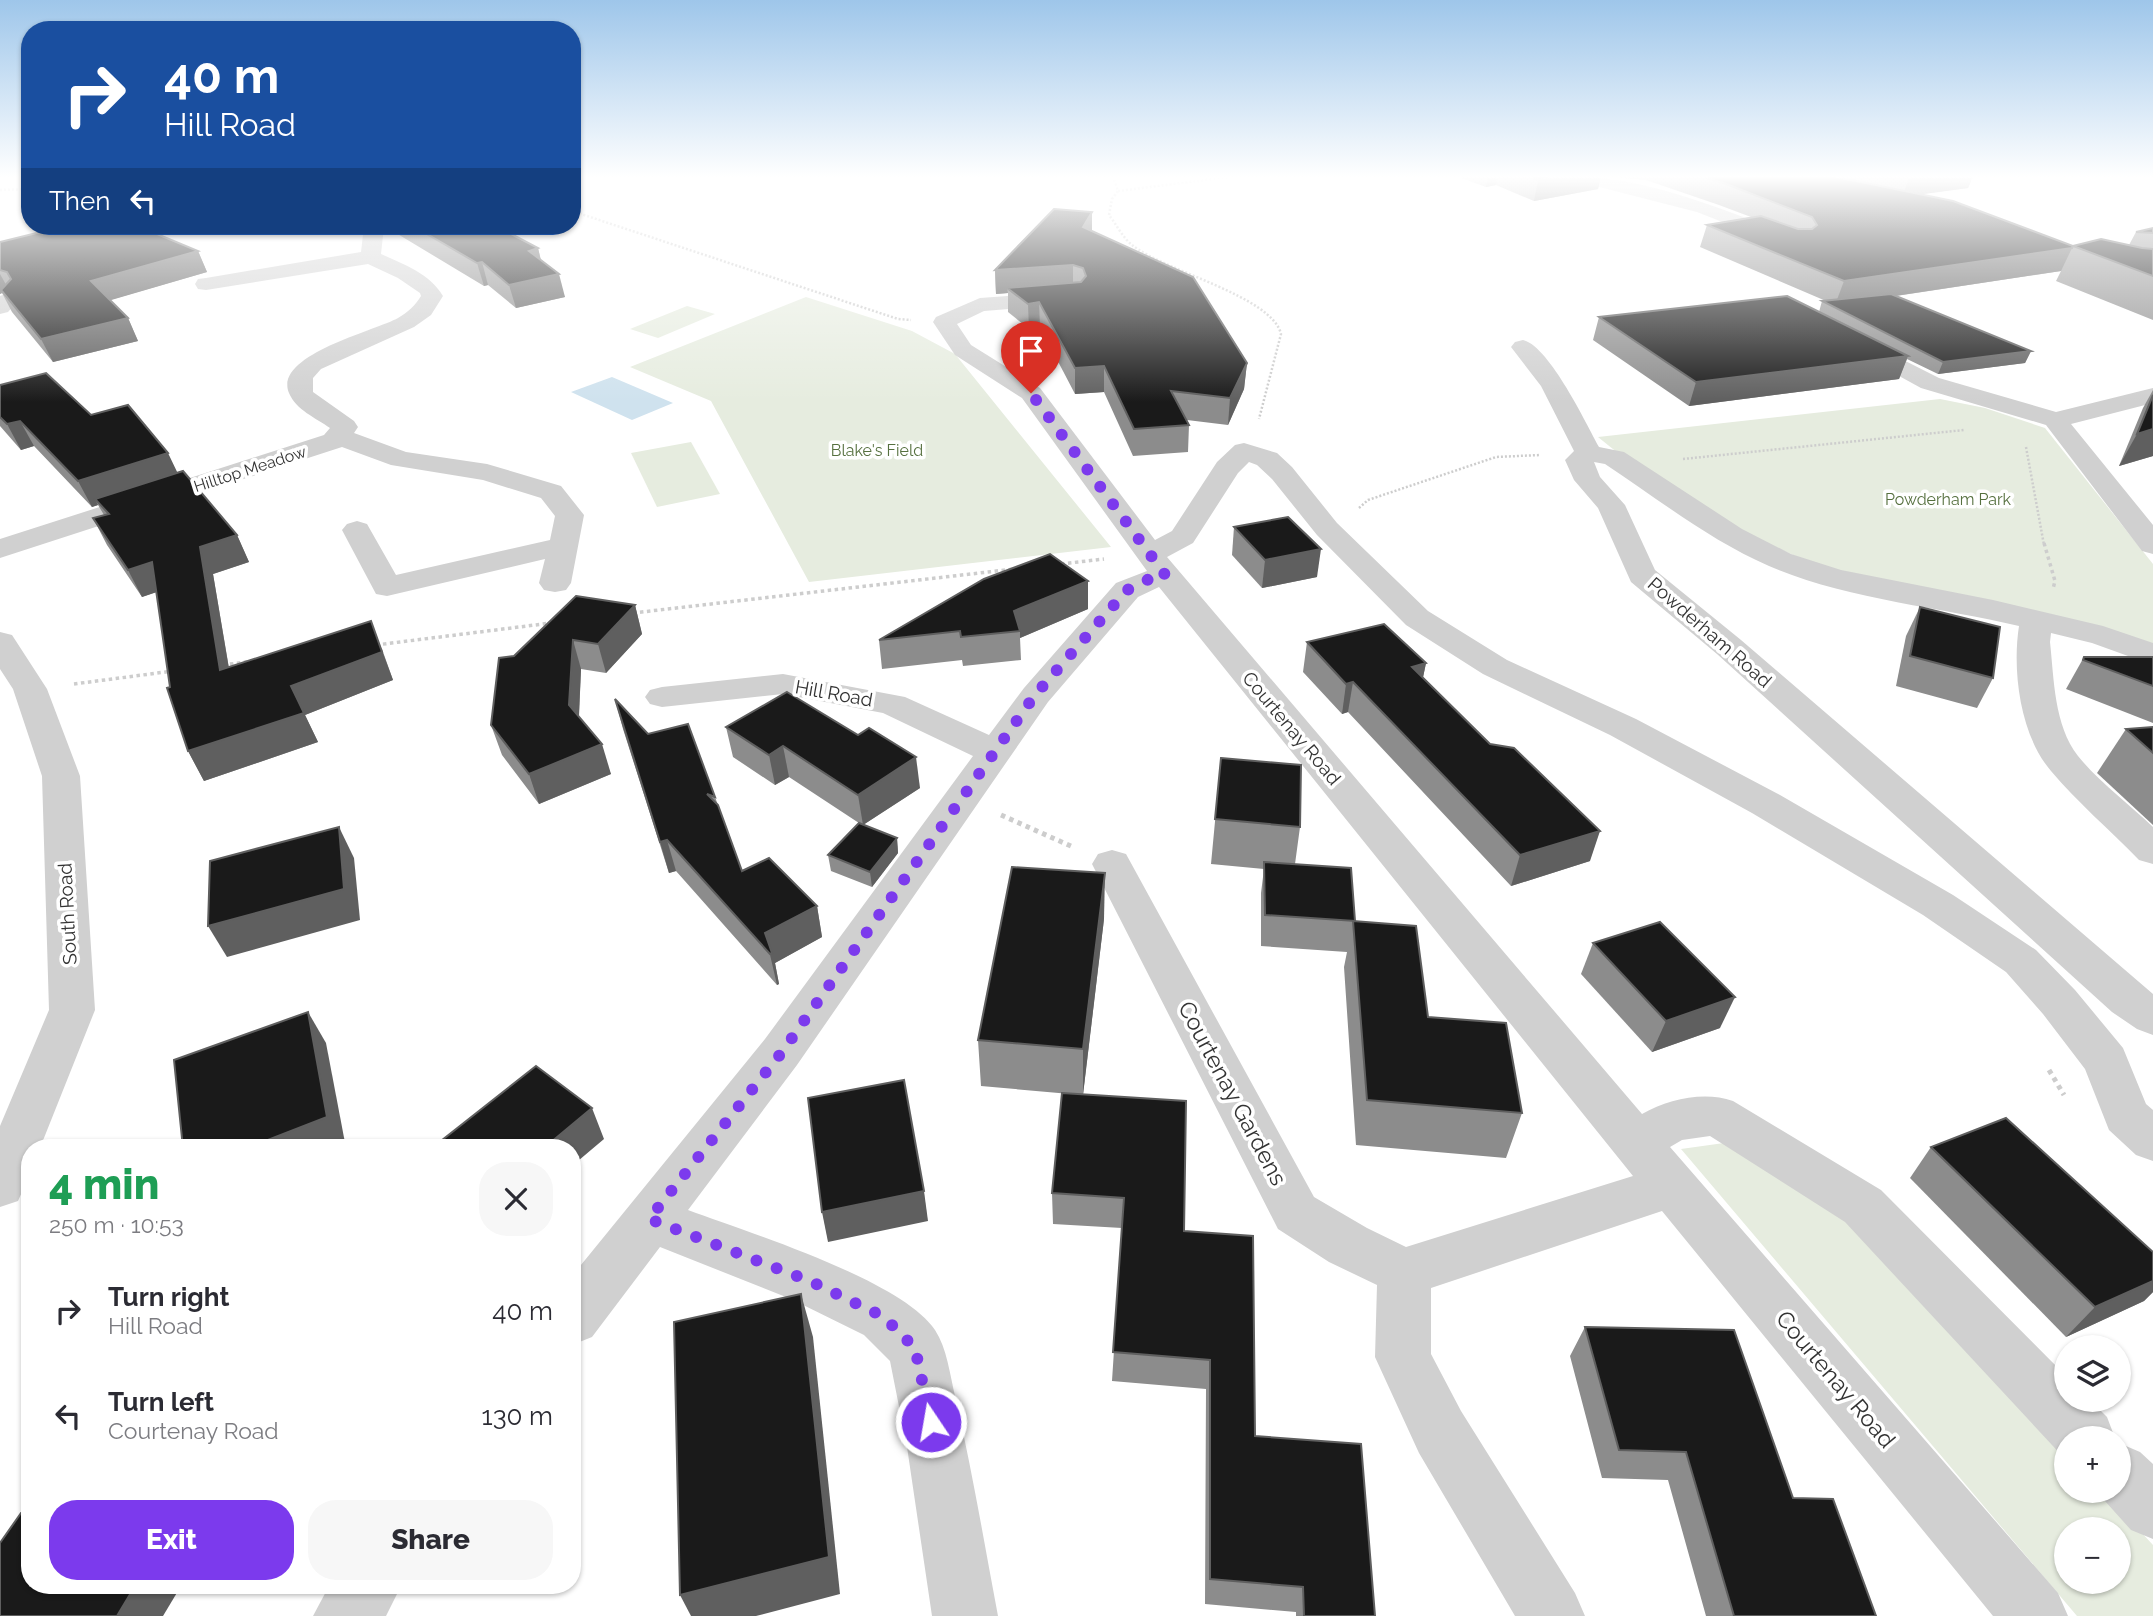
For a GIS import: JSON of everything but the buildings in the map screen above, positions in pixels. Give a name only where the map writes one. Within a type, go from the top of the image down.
[{"type":"street","points":[[371,257],[372,251]]},
{"type":"street","points":[[206,284],[371,257],[419,281],[430,290],[432,296],[426,309],[418,317],[334,352],[312,365],[299,382],[300,390],[345,427],[339,437],[401,458],[487,472],[551,492],[570,515],[555,583]]},
{"type":"street","points":[[944,322],[979,304],[1073,298]]},
{"type":"street","name":"Courtenay Road","points":[[944,322],[963,350],[1031,393],[1158,565],[1672,1186],[2035,1616]]},
{"type":"street","points":[[1835,333],[1930,383],[2055,420],[2153,395]]},
{"type":"street","points":[[1523,347],[1552,384],[1589,453],[1614,458],[1732,536],[1780,560],[1834,578],[2103,636],[2153,655]]},
{"type":"street","points":[[2055,420],[2153,545]]},
{"type":"street","name":"Hilltop Meadow","points":[[0,549],[309,450],[339,437]]},
{"type":"street","points":[[581,1307],[782,1052],[1035,695],[1127,590],[1147,580],[1183,537],[1227,468],[1244,451],[1267,459],[1289,481],[1327,529],[1417,618],[1495,667],[1623,727],[1766,804],[1938,905],[2021,961],[2059,1002],[2106,1061],[2126,1116],[2153,1140]]},
{"type":"street","name":"Powderham Road","points":[[1589,453],[1579,460],[1588,480],[1611,505],[1642,575],[1729,647],[2127,1000],[2153,1017]]},
{"type":"street","points":[[357,530],[387,587],[563,546]]},
{"type":"street","points":[[2042,622],[2033,642],[2038,696],[2052,741],[2063,762],[2153,850]]},
{"type":"street","name":"South Road","points":[[0,642],[30,690],[61,776],[72,1010],[0,1185]]},
{"type":"street","name":"Hill Road","points":[[662,697],[783,684],[893,704],[995,752]]},
{"type":"street","name":"Courtenay Gardens","points":[[1112,864],[1296,1213],[1348,1245],[1404,1272]]},
{"type":"street","points":[[1637,1142],[1672,1121],[1716,1115],[1863,1206],[2074,1426]]},
{"type":"street","points":[[1552,1616],[1440,1432],[1403,1357],[1404,1272],[1672,1186]]},
{"type":"street","points":[[649,1219],[810,1281],[884,1317],[915,1348],[936,1447],[956,1614]]},
{"type":"street","points":[[2131,1485],[2153,1508]]},
{"type":"street","points":[[346,1616],[363,1594]]},
{"type":"path","points":[[694,251],[898,319],[944,322]]},
{"type":"path","points":[[1143,251],[1261,307],[1279,325],[1281,334],[1262,414],[1244,451]]},
{"type":"path","points":[[1726,453],[1974,429]]},
{"type":"path","points":[[2026,446],[2043,540],[2055,581],[2042,622]]},
{"type":"path","points":[[1327,529],[1342,524],[1368,500],[1429,478],[1496,457],[1550,454]]},
{"type":"path","points":[[1055,565],[1158,565]]},
{"type":"path","points":[[622,614],[1015,569]]},
{"type":"path","points":[[367,646],[554,622]]},
{"type":"path","points":[[219,665],[260,660]]},
{"type":"path","points":[[30,690],[179,670]]},
{"type":"path","points":[[962,798],[1112,864]]},
{"type":"green space","name":"Blake's Field","points":[[806,297],[912,331],[955,354],[1111,547],[809,582],[711,401],[630,367]]},
{"type":"green space","points":[[687,306],[715,314],[658,338],[630,329]]},
{"type":"green space","name":"Powderham Park","points":[[1940,399],[1985,408],[2045,428],[2153,564],[2153,648],[1815,565],[1743,532],[1624,458],[1598,437]]},
{"type":"green space","points":[[691,442],[720,494],[657,507],[631,453]]},
{"type":"green space","points":[[1724,1143],[1851,1219],[2054,1438],[2054,1503],[2114,1503],[2127,1517],[2054,1517],[2054,1589],[1681,1149]]},
{"type":"green space","points":[[2131,1521],[2153,1545],[2153,1616],[2077,1616],[2058,1594],[2131,1594]]},
{"type":"water","points":[[612,377],[673,403],[632,420],[571,392]]},
{"type":"route","points":[[931,1422],[915,1348],[884,1317],[810,1281],[649,1219],[782,1052],[1035,695],[1127,590],[1147,580],[1166,576],[1031,393]]}]
